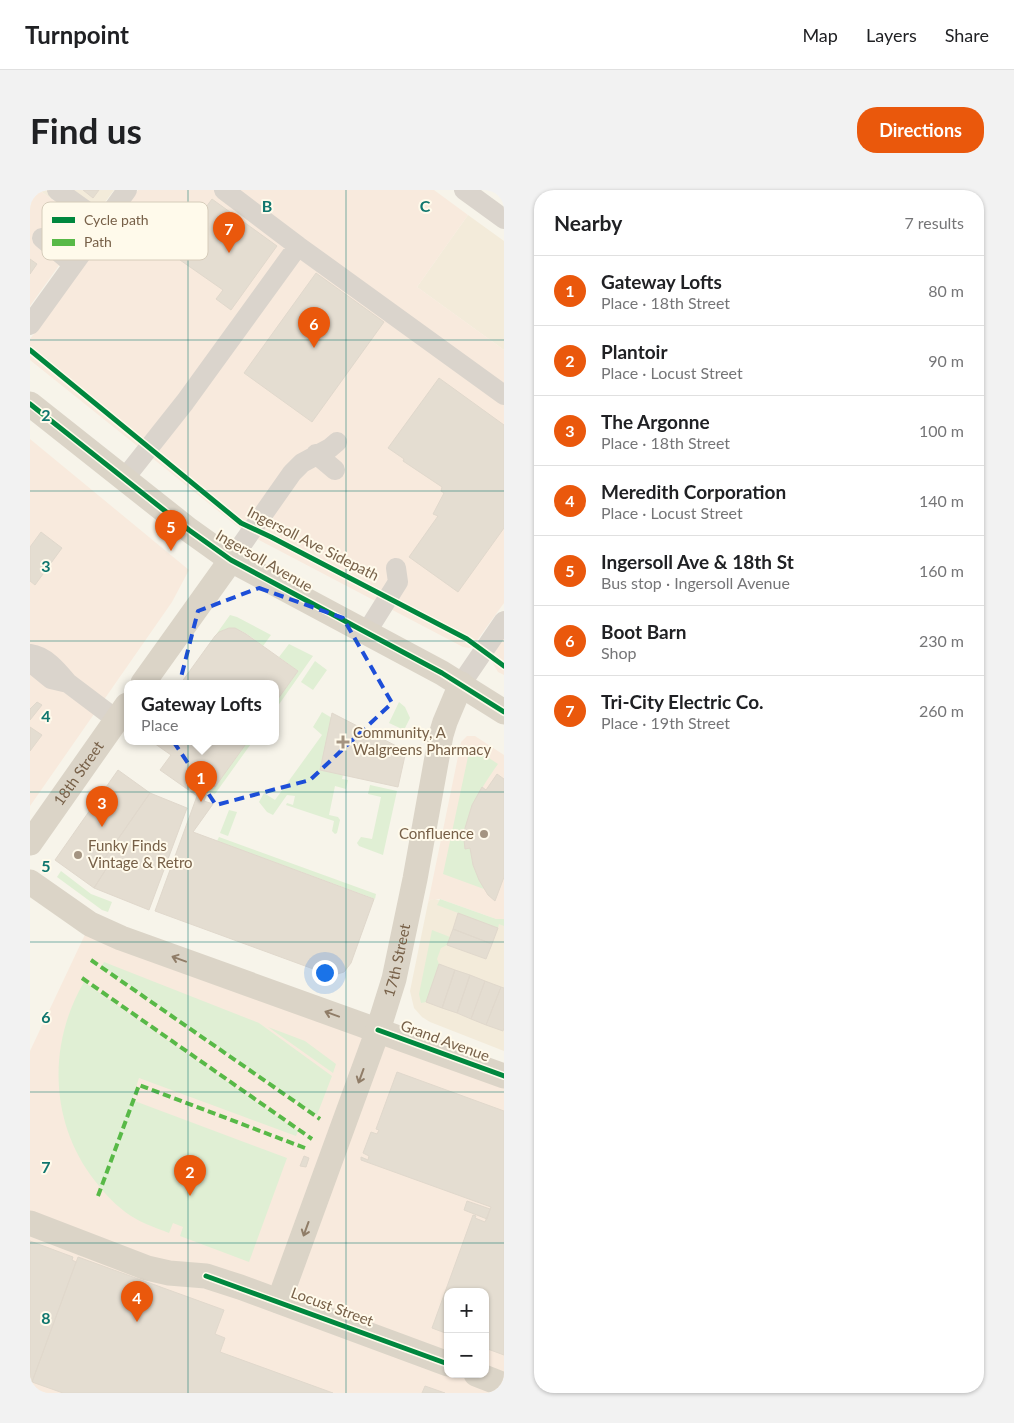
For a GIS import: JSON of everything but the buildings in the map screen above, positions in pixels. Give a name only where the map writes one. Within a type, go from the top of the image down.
[{"type":"main road","name":"Ingersoll Avenue","points":[[30,404],[189,530],[231,560],[461,684],[504,712]]},
{"type":"main road","points":[[145,680],[231,560]]},
{"type":"main road","name":"17th Street","points":[[279,1301],[378,1030],[394,979],[441,735],[461,684]]},
{"type":"main road","name":"18th Street","points":[[30,843],[122,712]]},
{"type":"main road","name":"Grand Avenue","points":[[30,882],[90,924],[122,938],[504,1076]]},
{"type":"main road","name":"Locust Street","points":[[30,1223],[146,1268],[169,1273],[206,1276],[444,1363]]},
{"type":"main road","points":[[486,1378],[504,1385]]},
{"type":"street","points":[[57,190],[74,202]]},
{"type":"street","points":[[118,202],[127,190]]},
{"type":"street","points":[[224,190],[504,395]]},
{"type":"street","points":[[464,190],[504,218]]},
{"type":"street","points":[[124,479],[185,402],[298,246]]},
{"type":"street","points":[[68,260],[73,264]]},
{"type":"street","points":[[30,324],[76,260]]},
{"type":"street","points":[[231,560],[292,473],[302,463],[330,448],[337,442]]},
{"type":"street","points":[[316,454],[335,470]]},
{"type":"street","points":[[366,633],[398,582],[396,568]]},
{"type":"street","name":"17th Street","points":[[461,684],[504,621]]},
{"type":"street","points":[[30,654],[36,655],[57,670],[68,684]]},
{"type":"street","points":[[30,662],[51,679],[68,684],[122,712]]},
{"type":"highlighted area","points":[[259,588],[343,618],[392,703],[310,780],[216,805],[167,732],[198,611]]},
{"type":"shaded area","points":[[30,190],[39,190],[56,202],[42,202],[42,260],[63,260],[30,306]]},
{"type":"shaded area","points":[[39,190],[114,190],[105,202],[56,202]]},
{"type":"shaded area","points":[[138,190],[434,190],[468,215],[417,287],[504,350],[504,603],[473,646],[469,648],[463,647],[259,540],[237,526],[30,360],[30,339],[87,260],[208,260],[208,202],[129,202]]},
{"type":"shaded area","points":[[468,215],[504,241],[504,350],[417,287]]},
{"type":"shaded area","points":[[30,439],[189,570],[172,602],[30,806]]},
{"type":"shaded area","points":[[504,637],[504,675],[498,672],[491,660],[493,653]]},
{"type":"shaded area","points":[[467,736],[475,736],[504,755],[504,919],[496,919],[440,899],[430,900],[428,903],[461,742]]},
{"type":"shaded area","points":[[435,899],[496,919],[504,919],[504,1051],[430,1022],[422,1017],[414,1008],[410,991],[428,903],[430,900]]},
{"type":"shaded area","points":[[90,924],[504,1076],[504,1393],[30,1393],[30,1051]]},
{"type":"green space","points":[[230,615],[271,635],[263,646],[240,630],[228,629],[221,631],[215,636]]},
{"type":"green space","points":[[289,644],[313,656],[279,704],[279,697],[298,671],[279,657]]},
{"type":"green space","points":[[315,661],[327,670],[313,690],[301,682]]},
{"type":"green space","points":[[399,702],[405,707],[410,718],[404,730],[389,723]]},
{"type":"green space","points":[[322,712],[332,718],[343,775],[342,779],[348,780],[346,789],[335,786],[329,815],[338,817],[340,820],[337,833],[335,834],[332,831],[334,821],[286,805],[287,803],[293,805],[295,796],[287,795],[273,815],[267,812],[259,802],[264,793],[275,800],[322,735],[313,727]]},
{"type":"green space","points":[[245,745],[250,745],[215,794],[208,791],[211,784],[215,786]]},
{"type":"green space","points":[[469,752],[483,754],[498,764],[474,804],[465,837],[465,849],[470,848],[473,865],[484,889],[443,874]]},
{"type":"green space","points":[[370,785],[397,791],[383,855],[359,846],[357,843],[361,837],[372,839],[381,797],[368,794]]},
{"type":"green space","points":[[229,810],[237,812],[228,836],[220,833]]},
{"type":"green space","points":[[219,837],[376,894],[375,899],[217,841]]},
{"type":"green space","points":[[61,871],[91,894],[112,902],[108,912],[102,910],[57,877]]},
{"type":"green space","points":[[440,899],[496,919],[504,919],[504,926],[499,924],[498,928],[437,905]]},
{"type":"green space","points":[[432,930],[450,937],[447,945],[441,948],[437,959],[439,964],[426,1002],[421,1003],[419,994]]},
{"type":"green space","points":[[104,962],[259,1023],[332,1076],[317,1115],[102,966]]},
{"type":"green space","points":[[84,982],[298,1131],[296,1136],[139,1078],[132,1100],[287,1158],[249,1262],[180,1236],[183,1227],[173,1223],[169,1233],[131,1216],[103,1191],[80,1159],[69,1135],[62,1110],[59,1058],[72,1006]]},
{"type":"green space","points":[[268,1027],[305,1041],[336,1064],[333,1073]]},
{"type":"marked path","points":[[91,960],[320,1119]]},
{"type":"marked path","points":[[82,978],[312,1139]]},
{"type":"marked path","points":[[98,1196],[139,1085],[305,1148]]},
{"type":"cycle path","name":"Ingersoll Ave Sidepath","points":[[30,350],[241,523],[467,639],[504,666]]},
{"type":"cycle path","points":[[30,404],[189,530],[231,560],[442,673],[504,712]]},
{"type":"cycle path","points":[[378,1030],[504,1076]]},
{"type":"cycle path","points":[[206,1276],[444,1363]]},
{"type":"place","name":"Tri-City Electric Co.","points":[[229,253]]},
{"type":"place","name":"Boot Barn","points":[[314,348]]},
{"type":"place","name":"Ingersoll Ave & 18th St","points":[[171,551]]},
{"type":"place","name":"Community, A Walgreens Pharmacy","points":[[343,742]]},
{"type":"place","name":"Gateway Lofts","points":[[201,802]]},
{"type":"place","name":"The Argonne","points":[[102,827]]},
{"type":"place","name":"Confluence","points":[[484,834]]},
{"type":"place","name":"Funky Finds Vintage & Retro","points":[[78,855]]},
{"type":"place","name":"Plantoir","points":[[190,1196]]},
{"type":"place","name":"Meredith Corporation","points":[[137,1322]]}]
